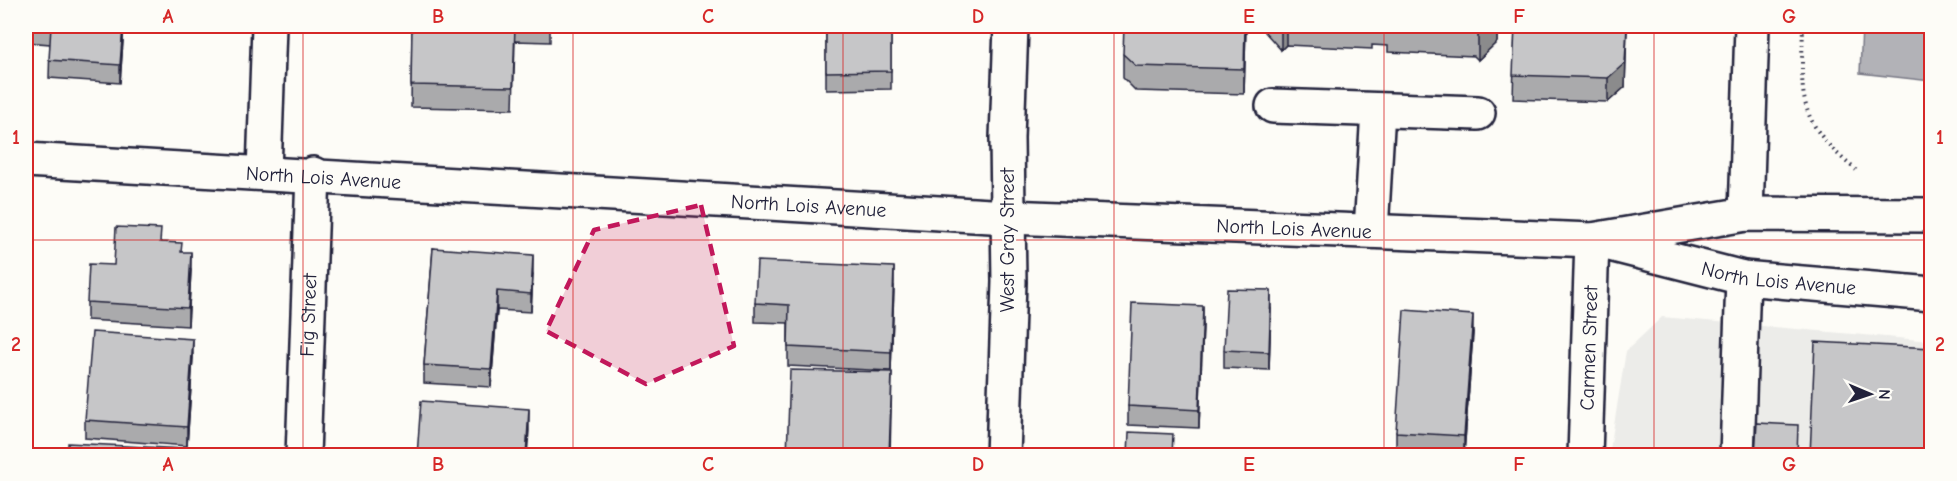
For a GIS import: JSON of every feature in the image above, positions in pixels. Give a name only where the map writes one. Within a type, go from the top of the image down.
[{"type":"street","points":[[264,172],[269,26]]},
{"type":"street","name":"West Gray Street","points":[[1003,456],[1009,282],[1007,138],[1011,26]]},
{"type":"street","points":[[1746,214],[1752,26]]},
{"type":"street","points":[[1273,105],[1478,113]]},
{"type":"street","points":[[1371,231],[1378,110]]},
{"type":"street","name":"North Lois Avenue","points":[[26,160],[313,174],[1008,217],[1592,240],[1743,278],[1932,294]]},
{"type":"street","name":"Fig Street","points":[[303,456],[313,174]]},
{"type":"street","name":"North Lois Avenue","points":[[1592,240],[1746,214],[1932,215]]},
{"type":"street","name":"Carmen Street","points":[[1585,456],[1592,240]]},
{"type":"street","points":[[1737,456],[1743,278]]},
{"type":"path","points":[[1803,26],[1802,95],[1811,120],[1829,148],[1857,171]]},
{"type":"highlighted area","points":[[701,205],[734,346],[646,384],[546,331],[594,230]]},
{"type":"shaded area","points":[[1862,26],[1931,26],[1931,81],[1860,73]]},
{"type":"shaded area","points":[[1662,317],[1931,341],[1931,455],[1609,456],[1626,351]]},
{"type":"building","points":[[51,26],[123,26],[120,65],[49,60]]},
{"type":"building","points":[[412,26],[515,26],[513,87],[411,85]]},
{"type":"building","points":[[826,26],[891,26],[891,71],[826,72]]},
{"type":"building","points":[[1124,26],[1245,26],[1244,69],[1136,66],[1123,54]]},
{"type":"building","points":[[1388,26],[1489,26],[1478,35],[1474,32],[1388,28]]},
{"type":"building","points":[[1515,26],[1627,26],[1625,63],[1608,78],[1513,75]]},
{"type":"building","points":[[116,227],[161,229],[160,242],[182,243],[181,252],[191,252],[188,308],[87,302],[89,264],[114,265]]},
{"type":"building","points":[[433,248],[533,255],[531,294],[497,291],[491,369],[424,365]]},
{"type":"building","points":[[757,261],[894,267],[891,352],[788,347],[789,305],[755,303]]},
{"type":"building","points":[[1227,289],[1271,290],[1269,352],[1224,350]]},
{"type":"building","points":[[1132,303],[1203,306],[1199,410],[1128,406]]},
{"type":"building","points":[[1404,310],[1473,315],[1464,436],[1396,432]]},
{"type":"building","points":[[92,332],[193,339],[187,427],[85,420]]},
{"type":"building","points":[[1815,342],[1932,348],[1930,456],[1810,456]]},
{"type":"building","points":[[790,370],[892,372],[889,456],[787,456]]},
{"type":"building","points":[[421,401],[529,409],[526,456],[417,456]]},
{"type":"building","points":[[1757,423],[1798,425],[1797,456],[1755,456]]},
{"type":"building","points":[[1129,432],[1173,434],[1172,456],[1128,456]]},
{"type":"building","points":[[68,443],[185,449],[185,456],[68,456]]}]
